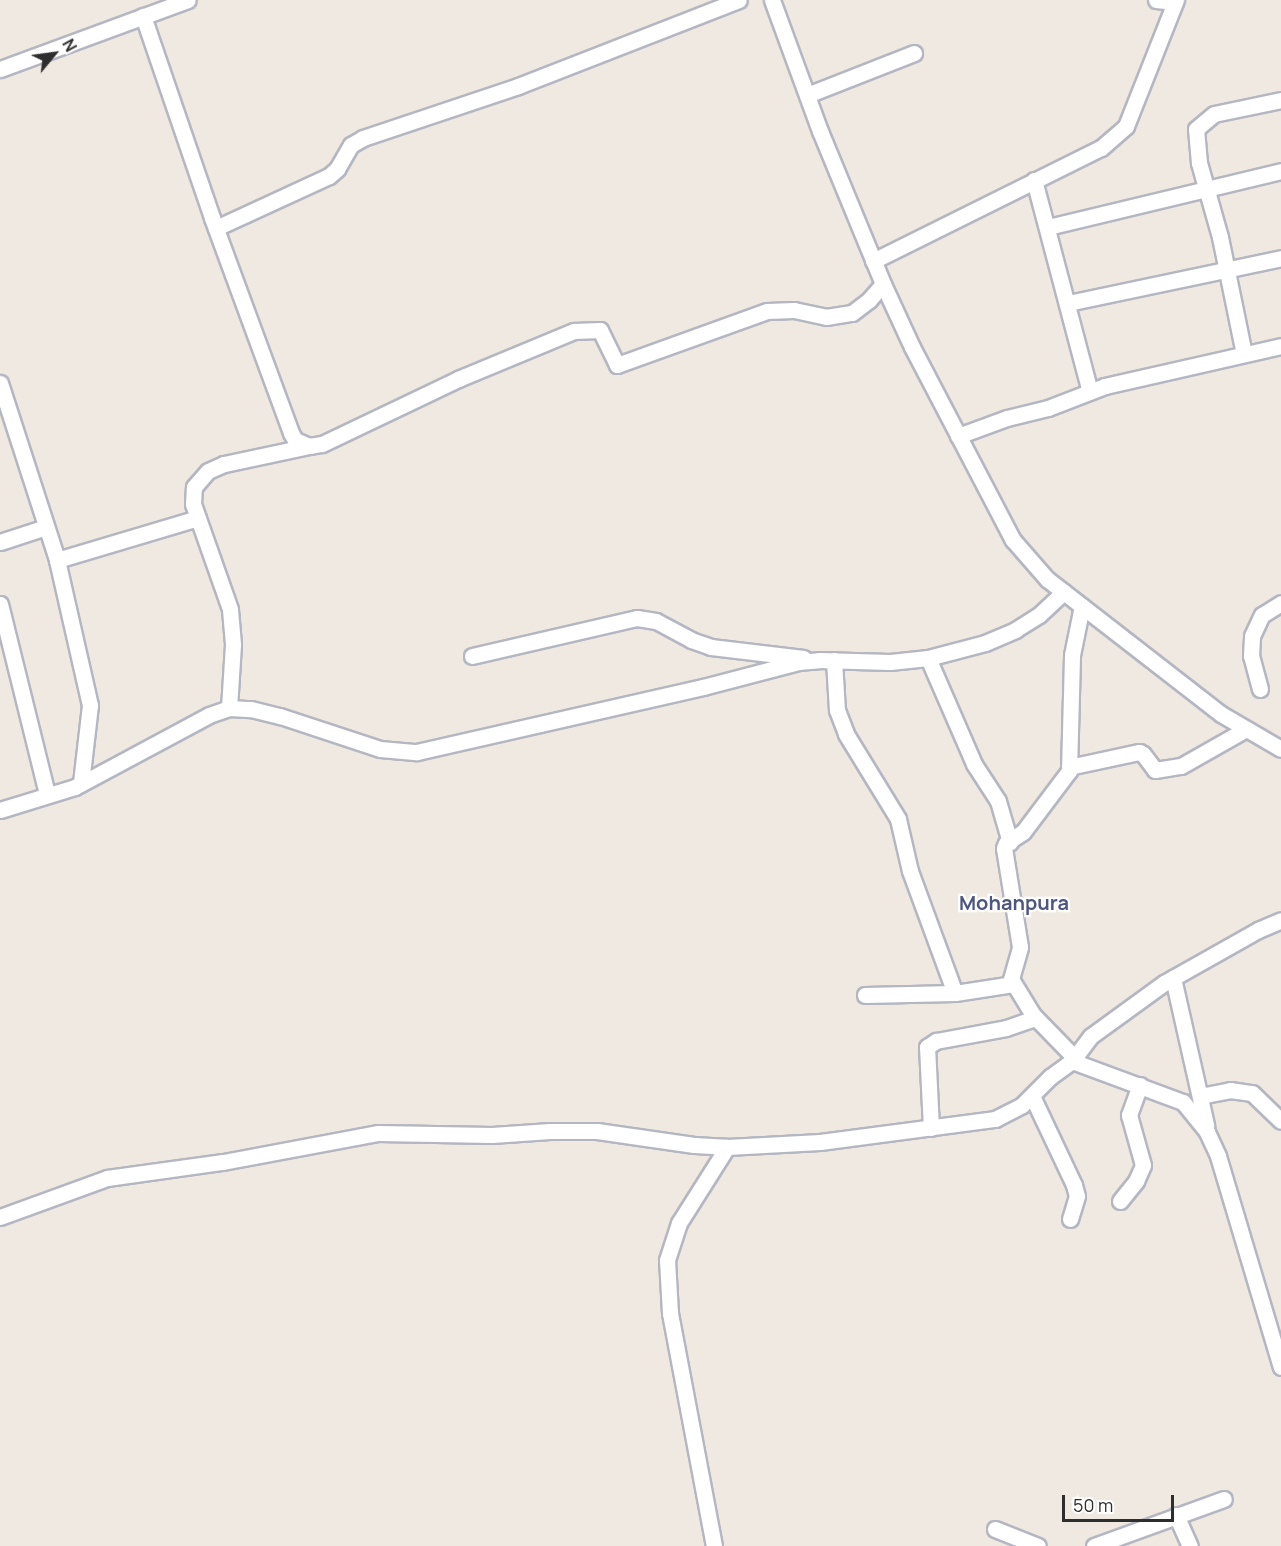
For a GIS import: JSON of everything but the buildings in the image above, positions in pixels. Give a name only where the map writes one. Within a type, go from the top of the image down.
[{"type":"street","points":[[0,69],[188,0]]},
{"type":"street","points":[[216,228],[329,176],[338,169],[351,145],[363,138],[518,86],[739,0]]},
{"type":"street","points":[[772,0],[807,95],[883,284],[912,347],[1013,540],[1047,579],[1221,714],[1281,749]]},
{"type":"street","points":[[873,261],[1101,148],[1126,126],[1176,1],[1156,0]]},
{"type":"street","points":[[143,16],[216,228],[291,433],[295,440],[309,446]]},
{"type":"street","points":[[807,95],[914,53]]},
{"type":"street","points":[[1244,354],[1227,272],[1199,163],[1196,129],[1214,114],[1281,100]]},
{"type":"street","points":[[1048,227],[1281,171]]},
{"type":"street","points":[[1034,180],[1090,392]]},
{"type":"street","points":[[1068,303],[1227,272],[1281,258]]},
{"type":"street","points":[[229,708],[233,644],[230,609],[193,504],[194,487],[208,471],[224,464],[322,444],[449,383],[573,331],[600,330],[617,365],[767,311],[794,310],[826,317],[852,313],[869,300],[883,284]]},
{"type":"street","points":[[958,436],[1131,380],[1281,346]]},
{"type":"street","points":[[0,383],[57,560],[90,705],[81,783]]},
{"type":"street","points":[[57,560],[198,518]]},
{"type":"street","points":[[0,542],[46,527]]},
{"type":"street","points":[[472,656],[637,618],[656,621],[691,640],[711,647],[826,660],[890,662],[928,658],[985,643],[1015,630],[1039,615],[1064,592]]},
{"type":"street","points":[[1260,689],[1251,656],[1252,636],[1262,615],[1281,603]]},
{"type":"street","points":[[0,604],[47,794]]},
{"type":"street","points":[[1082,606],[1072,655],[1069,767],[1065,778],[1023,832],[1004,849],[1020,947],[1011,970],[1013,984],[1035,1018],[1073,1059],[1183,1102],[1207,1132]]},
{"type":"street","points":[[928,658],[974,764],[999,801],[1010,842]]},
{"type":"street","points":[[0,810],[81,783],[209,715],[229,708],[251,709],[280,716],[380,749],[417,752],[826,660]]},
{"type":"street","points":[[826,660],[837,710],[846,734],[898,819],[912,877],[956,993]]},
{"type":"street","points":[[1069,767],[1139,752],[1155,770],[1181,766],[1246,729]]},
{"type":"street","points":[[0,1217],[107,1178],[223,1162],[378,1133],[428,1132],[492,1135],[597,1131],[694,1145],[727,1147],[820,1142],[995,1119],[1022,1105],[1050,1077],[1073,1059],[1091,1036],[1173,978],[1258,930],[1281,920]]},
{"type":"street","points":[[1173,978],[1207,1132],[1218,1156],[1281,1367]]},
{"type":"street","points":[[865,995],[956,993],[1013,984]]},
{"type":"street","points":[[931,1128],[927,1047],[936,1041],[1006,1028],[1035,1018]]},
{"type":"street","points":[[1120,1201],[1136,1181],[1143,1165],[1129,1115],[1140,1085]]},
{"type":"street","points":[[1200,1096],[1230,1090],[1252,1093],[1281,1121]]},
{"type":"street","points":[[1032,1096],[1074,1185],[1077,1196],[1070,1219]]},
{"type":"street","points":[[714,1546],[670,1313],[667,1260],[679,1223],[727,1147]]},
{"type":"street","points":[[1094,1546],[1224,1499]]},
{"type":"street","points":[[1176,1515],[1190,1546]]},
{"type":"street","points":[[995,1529],[1038,1546]]},
{"type":"district","name":"Mohanpura","points":[[1014,902]]}]
